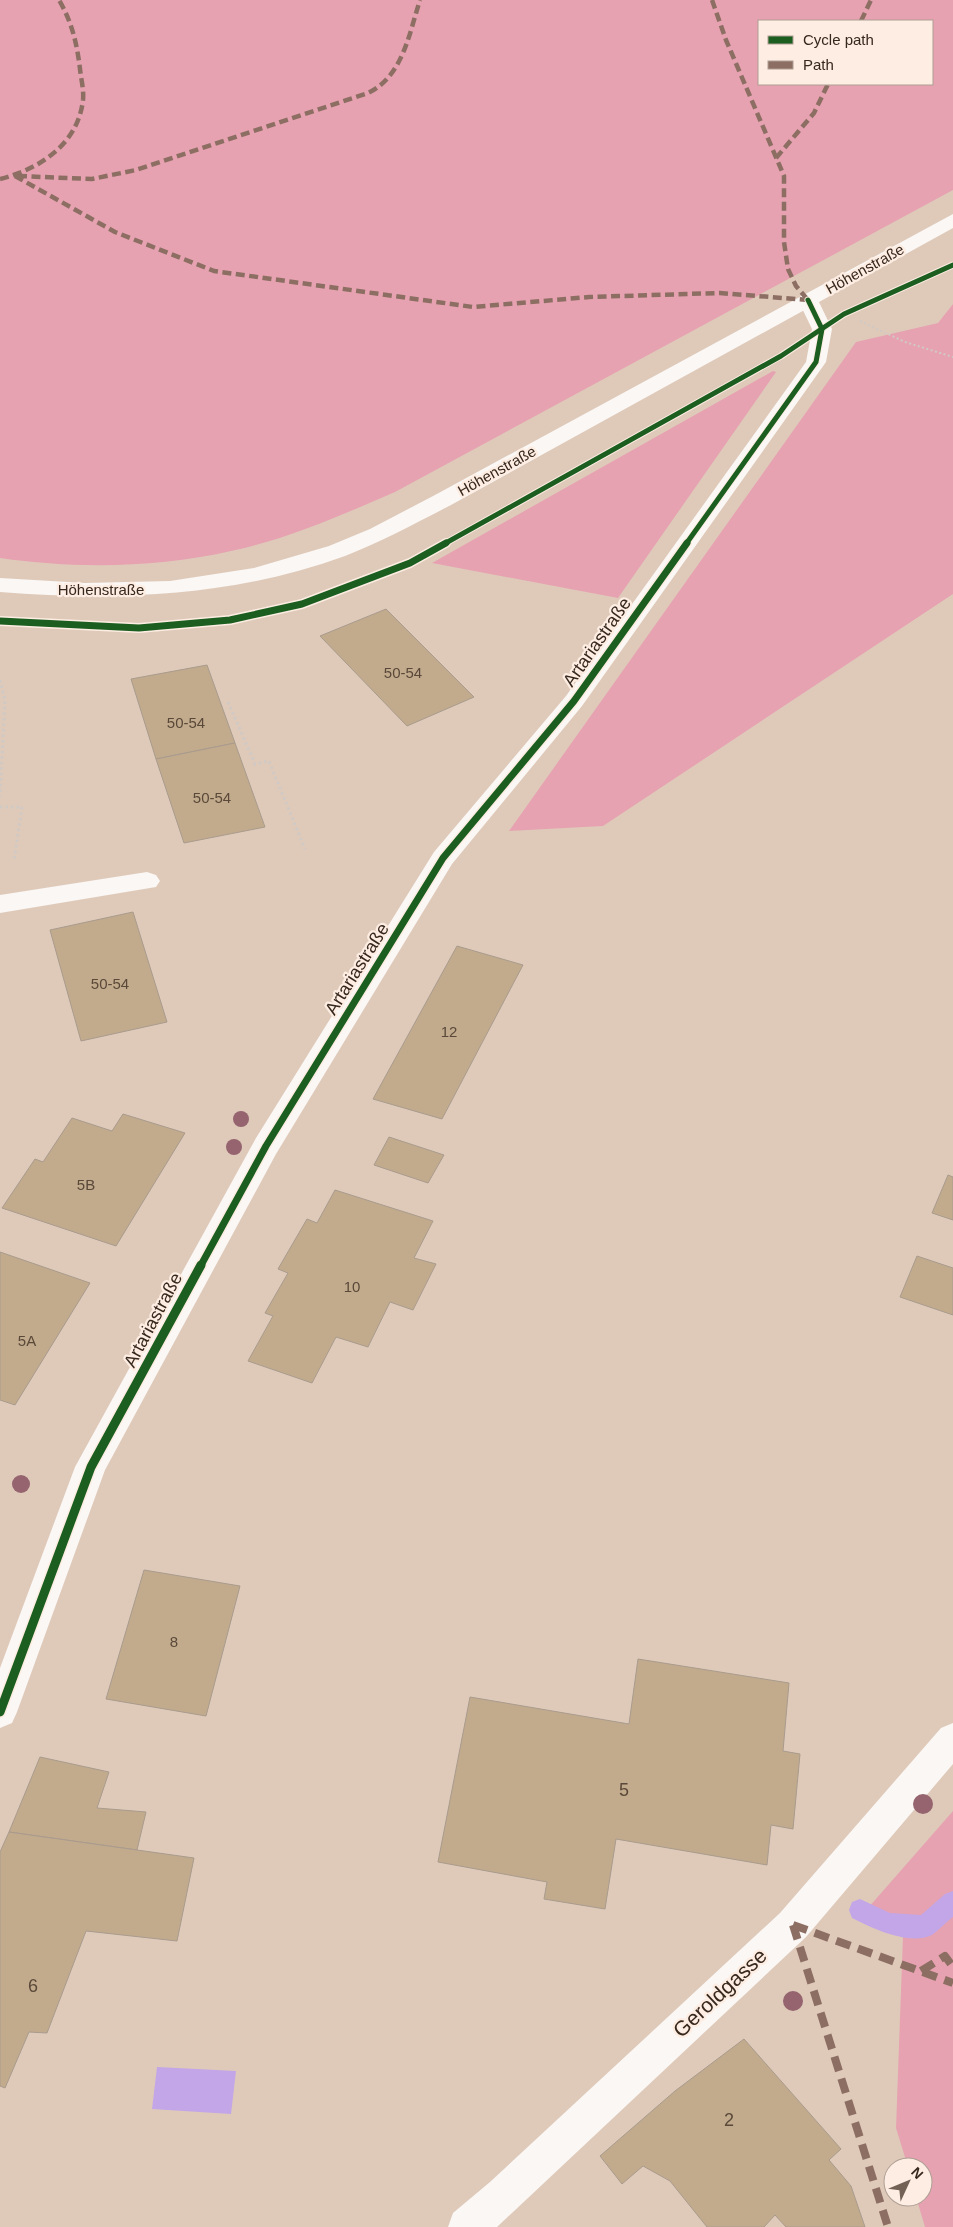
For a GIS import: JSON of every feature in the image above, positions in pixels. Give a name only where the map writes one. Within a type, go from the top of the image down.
[{"type":"street","name":"Höhenstraße","points":[[0,585],[102,592],[203,585],[247,578],[336,551],[443,500],[953,220]]},
{"type":"street","name":"Artariastraße","points":[[0,1712],[91,1467],[247,1178],[443,858],[574,701],[816,362],[822,329],[808,300]]},
{"type":"street","points":[[4,904],[147,881]]},
{"type":"street","name":"Geroldgasse","points":[[466,2227],[504,2196],[793,1925],[953,1739]]},
{"type":"path","points":[[853,318],[905,342],[953,357]]},
{"type":"path","points":[[0,680],[5,700],[0,796]]},
{"type":"path","points":[[228,702],[255,764],[268,761],[305,849]]},
{"type":"path","points":[[0,807],[22,807],[4,904]]},
{"type":"shaded area","points":[[0,0],[953,0],[953,190],[395,492],[314,526],[252,546],[203,557],[174,561],[116,565],[28,562],[0,558]]},
{"type":"shaded area","points":[[953,304],[953,594],[603,826],[509,831],[856,342],[938,323]]},
{"type":"shaded area","points":[[773,371],[776,372],[618,598],[432,563]]},
{"type":"shaded area","points":[[953,1811],[953,2227],[925,2227],[919,2207],[933,2207],[933,2157],[905,2157],[896,2128],[903,1936],[861,1916]]},
{"type":"shaded area","points":[[157,2067],[236,2071],[231,2114],[152,2109]]},
{"type":"building","points":[[386,609],[474,697],[407,726],[320,636]]},
{"type":"building","points":[[207,665],[235,743],[156,759],[131,679]]},
{"type":"building","points":[[235,743],[265,827],[184,843],[156,759]]},
{"type":"building","points":[[133,912],[167,1022],[81,1041],[50,930]]},
{"type":"building","points":[[457,946],[523,965],[442,1119],[373,1099]]},
{"type":"building","points":[[123,1114],[185,1133],[116,1246],[2,1208],[35,1159],[43,1162],[72,1118],[112,1131]]},
{"type":"building","points":[[389,1137],[444,1155],[428,1183],[374,1165]]},
{"type":"building","points":[[948,1175],[953,1177],[953,1220],[932,1213]]},
{"type":"building","points":[[335,1190],[433,1221],[414,1258],[436,1264],[413,1310],[390,1302],[368,1347],[336,1337],[312,1383],[248,1361],[273,1316],[265,1313],[288,1273],[278,1269],[307,1219],[317,1223]]},
{"type":"building","points":[[0,1252],[90,1283],[15,1405],[0,1400]]},
{"type":"building","points":[[917,1256],[953,1268],[953,1315],[900,1297]]},
{"type":"building","points":[[144,1570],[240,1586],[206,1716],[106,1699]]},
{"type":"building","points":[[638,1659],[789,1683],[783,1751],[800,1754],[793,1829],[771,1825],[767,1865],[616,1839],[605,1909],[544,1899],[547,1882],[438,1862],[470,1697],[629,1724]]},
{"type":"building","points":[[40,1757],[109,1772],[97,1808],[146,1812],[137,1850],[9,1832]]},
{"type":"building","points":[[9,1832],[194,1858],[177,1941],[86,1931],[47,2033],[29,2032],[5,2088],[0,2086],[0,1852]]},
{"type":"building","points":[[744,2039],[841,2149],[829,2160],[851,2186],[865,2227],[786,2227],[775,2215],[764,2227],[707,2227],[670,2181],[643,2166],[622,2184],[600,2156],[675,2091]]},
{"type":"waterway","points":[[860,1910],[889,1924],[925,1926],[953,1902]]},
{"type":"marked path","points":[[0,179],[15,175],[43,162],[65,141],[74,129],[80,115],[83,92],[78,51],[71,24],[59,0]]},
{"type":"marked path","points":[[18,176],[92,179],[136,170],[338,105],[368,93],[384,84],[396,68],[406,45],[420,0]]},
{"type":"marked path","points":[[712,0],[726,40],[784,176],[784,242],[788,269],[796,286],[808,300]]},
{"type":"marked path","points":[[861,20],[871,0]]},
{"type":"marked path","points":[[776,158],[814,113],[828,85]]},
{"type":"marked path","points":[[15,176],[115,232],[214,271],[473,307],[589,297],[720,293],[808,300]]},
{"type":"marked path","points":[[793,1925],[841,2083],[888,2227]]},
{"type":"marked path","points":[[793,1925],[953,1983]]},
{"type":"marked path","points":[[921,1971],[945,1956],[953,1967]]},
{"type":"cycle path","points":[[0,621],[139,628],[230,620],[302,604],[410,563],[781,356],[844,314],[953,265]]},
{"type":"cycle path","points":[[0,1712],[91,1467],[266,1146],[443,858],[574,701],[816,362],[822,329],[808,300]]}]
